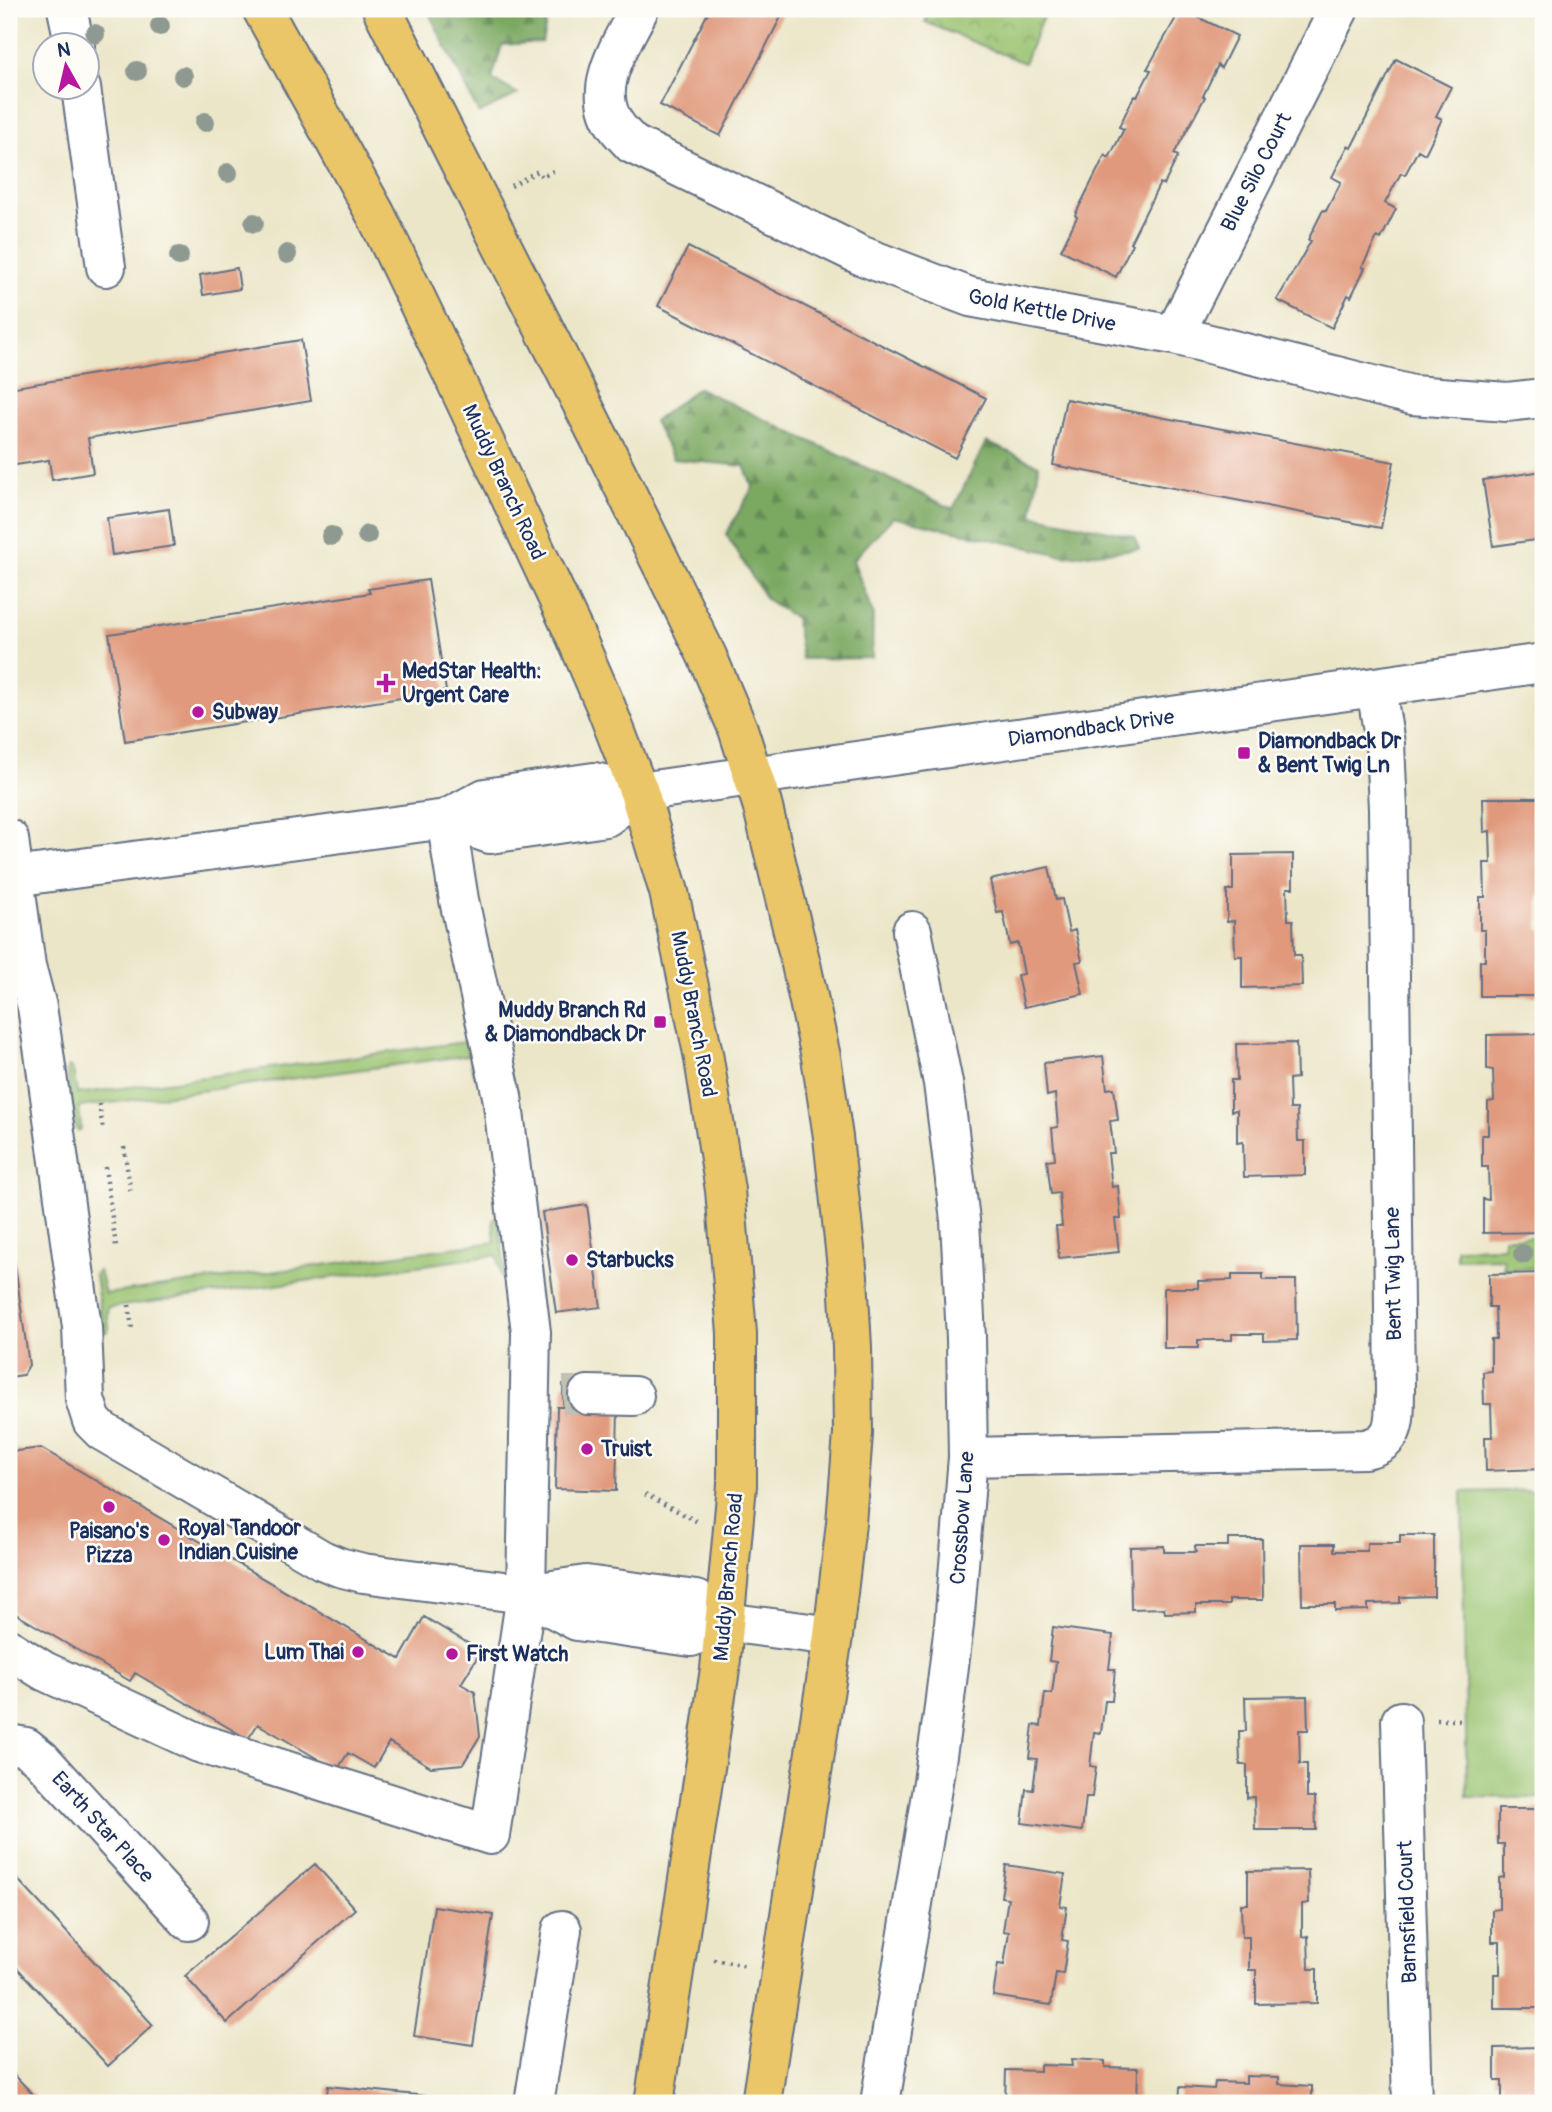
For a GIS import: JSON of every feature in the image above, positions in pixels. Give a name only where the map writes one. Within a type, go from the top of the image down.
[{"type":"main road","name":"Muddy Branch Road","points":[[262,9],[376,215],[575,635],[619,738],[639,792],[669,892],[703,1053],[725,1189],[737,1333],[737,1485],[725,1622],[654,2103]]},
{"type":"main road","points":[[382,9],[606,451],[707,656],[738,729],[754,776],[821,1057],[842,1212],[852,1347],[853,1434],[833,1636],[761,2103]]},
{"type":"street","points":[[67,9],[72,32]]},
{"type":"street","name":"Gold Kettle Drive","points":[[639,9],[609,71],[605,89],[607,108],[615,126],[632,144],[860,255],[970,297],[1174,335],[1412,395],[1507,401],[1543,398]]},
{"type":"street","name":"Blue Silo Court","points":[[1174,335],[1339,9]]},
{"type":"street","points":[[82,102],[106,267]]},
{"type":"street","name":"Diamondback Drive","points":[[639,792],[1543,663]]},
{"type":"street","name":"Bent Twig Lane","points":[[968,1457],[1365,1449],[1383,1442],[1391,1432],[1395,1418],[1395,1390],[1388,809],[1385,744],[1376,688]]},
{"type":"street","points":[[14,877],[446,819],[485,798],[594,782],[639,792]]},
{"type":"street","points":[[9,1649],[44,1671],[198,1743],[490,1835],[526,1594],[561,1395],[531,1332],[502,1096],[459,900],[446,819]]},
{"type":"street","points":[[9,839],[26,966],[37,1007],[44,1053],[82,1327],[85,1399],[92,1421],[102,1431],[338,1567],[363,1573],[526,1594],[577,1621],[691,1637],[725,1622],[833,1636]]},
{"type":"street","name":"Crossbow Lane","points":[[880,2103],[943,1715],[954,1625],[968,1457],[960,1220],[943,1083],[912,931]]},
{"type":"street","points":[[561,1395],[634,1396]]},
{"type":"street","name":"Barnsfield Court","points":[[1401,1721],[1412,2103]]},
{"type":"street","name":"Earth Star Place","points":[[9,1744],[26,1747],[41,1759],[189,1921]]},
{"type":"street","points":[[534,2103],[562,1930]]},
{"type":"path","points":[[510,186],[538,171],[542,177],[557,169]]},
{"type":"path","points":[[99,1104],[103,1131]]},
{"type":"path","points":[[124,1147],[131,1195]]},
{"type":"path","points":[[105,1167],[116,1246]]},
{"type":"path","points":[[129,1305],[132,1330]]},
{"type":"path","points":[[645,1494],[705,1526]]},
{"type":"path","points":[[712,1960],[748,1966]]},
{"type":"green space","points":[[427,9],[528,9],[547,18],[542,42],[502,45],[492,79],[518,94],[479,114]]},
{"type":"green space","points":[[930,9],[1036,9],[1045,12],[1024,63],[925,22]]},
{"type":"green space","points":[[698,388],[953,509],[986,442],[1039,465],[1032,515],[1134,536],[1139,549],[1066,556],[893,517],[853,560],[873,614],[872,658],[802,659],[795,618],[766,599],[726,534],[753,487],[744,466],[673,459],[654,421]]},
{"type":"green space","points":[[465,1016],[479,1074],[476,1077],[470,1055],[79,1107],[81,1129],[78,1131],[75,1127],[67,1071],[69,1067],[73,1070],[77,1094],[465,1042]]},
{"type":"green space","points":[[498,1217],[505,1278],[501,1276],[497,1255],[107,1308],[109,1328],[107,1332],[103,1331],[95,1275],[99,1271],[105,1294],[495,1242],[493,1220]]},
{"type":"green space","points":[[1504,1237],[1543,1237],[1543,1268],[1504,1269],[1503,1258],[1456,1259],[1456,1248],[1504,1247]]},
{"type":"green space","points":[[1543,1490],[1543,1798],[1467,1797],[1462,1492]]},
{"type":"building","points":[[710,9],[785,9],[720,136],[660,105]]},
{"type":"building","points":[[1181,9],[1237,36],[1221,68],[1218,65],[1203,96],[1205,97],[1174,154],[1178,156],[1164,185],[1160,183],[1116,277],[1061,250],[1105,155],[1109,158],[1124,129],[1119,127],[1151,70],[1147,69]]},
{"type":"building","points":[[1396,59],[1451,87],[1436,116],[1442,119],[1425,154],[1418,150],[1405,175],[1401,173],[1385,203],[1396,209],[1381,239],[1377,237],[1351,297],[1348,295],[1332,328],[1277,300],[1311,241],[1308,240],[1323,210],[1326,211],[1341,182],[1332,177],[1348,146],[1351,148]]},
{"type":"building","points":[[688,247],[986,398],[955,458],[658,306]]},
{"type":"building","points":[[237,268],[240,289],[203,295],[200,275]]},
{"type":"building","points":[[301,340],[311,401],[88,438],[93,473],[52,480],[49,460],[9,466],[9,388]]},
{"type":"building","points":[[1066,399],[1394,462],[1381,528],[1053,465]]},
{"type":"building","points":[[1543,471],[1543,539],[1493,546],[1483,480]]},
{"type":"building","points":[[169,509],[174,546],[112,555],[107,518]]},
{"type":"building","points":[[428,580],[446,691],[125,741],[109,634],[370,593],[368,589]]},
{"type":"building","points":[[1483,798],[1543,798],[1543,896],[1539,896],[1539,930],[1543,930],[1543,961],[1539,961],[1540,996],[1480,996],[1480,961],[1485,961],[1485,930],[1480,930],[1480,897],[1485,897],[1484,863],[1491,863],[1490,831],[1484,832]]},
{"type":"building","points":[[1293,854],[1293,888],[1287,888],[1288,920],[1293,920],[1294,955],[1301,955],[1302,986],[1242,988],[1242,956],[1235,956],[1234,921],[1227,922],[1227,890],[1233,890],[1233,855]]},
{"type":"building","points":[[1049,867],[1056,900],[1062,899],[1069,932],[1075,930],[1082,961],[1076,962],[1083,994],[1024,1007],[1017,975],[1024,974],[1018,943],[1010,945],[1003,912],[997,913],[990,880]]},
{"type":"building","points":[[1543,1034],[1543,1232],[1483,1233],[1483,1199],[1489,1200],[1488,1167],[1482,1167],[1482,1135],[1488,1135],[1488,1102],[1494,1101],[1493,1070],[1487,1069],[1487,1035]]},
{"type":"building","points":[[1296,1043],[1297,1078],[1289,1079],[1290,1109],[1297,1109],[1298,1141],[1305,1141],[1305,1175],[1244,1177],[1243,1142],[1237,1143],[1237,1110],[1231,1111],[1231,1080],[1237,1080],[1236,1044]]},
{"type":"building","points":[[1103,1056],[1107,1089],[1114,1088],[1118,1120],[1110,1121],[1114,1153],[1108,1153],[1112,1187],[1118,1186],[1121,1219],[1115,1219],[1119,1252],[1059,1258],[1056,1226],[1062,1226],[1059,1193],[1051,1194],[1047,1160],[1055,1159],[1052,1128],[1058,1127],[1055,1094],[1047,1096],[1044,1063]]},
{"type":"building","name":"Starbucks","points":[[587,1205],[601,1307],[556,1313],[542,1212]]},
{"type":"building","points":[[9,1229],[29,1365],[23,1375],[9,1377]]},
{"type":"building","points":[[1543,1273],[1543,1469],[1486,1471],[1485,1437],[1492,1437],[1491,1404],[1484,1404],[1483,1372],[1491,1371],[1491,1339],[1496,1339],[1495,1307],[1489,1307],[1489,1274]]},
{"type":"building","points":[[1232,1274],[1263,1274],[1263,1280],[1296,1280],[1297,1340],[1264,1341],[1264,1334],[1232,1334],[1232,1340],[1198,1340],[1198,1348],[1164,1348],[1164,1288],[1198,1288],[1198,1281],[1232,1280]]},
{"type":"building","name":"Truist","points":[[563,1384],[588,1385],[618,1410],[616,1491],[555,1489],[557,1407],[563,1407]]},
{"type":"building","points":[[41,1448],[400,1659],[424,1617],[481,1651],[461,1684],[475,1692],[480,1736],[463,1764],[431,1767],[389,1742],[374,1768],[348,1753],[337,1770],[258,1724],[248,1739],[135,1673],[130,1681],[9,1610],[9,1452]]},
{"type":"building","points":[[1400,1535],[1434,1535],[1434,1596],[1400,1597],[1400,1603],[1368,1604],[1368,1610],[1335,1611],[1335,1604],[1302,1604],[1301,1544],[1334,1544],[1334,1551],[1367,1551],[1367,1543],[1400,1543]]},
{"type":"building","points":[[1228,1539],[1262,1539],[1263,1600],[1229,1600],[1229,1605],[1196,1605],[1196,1612],[1165,1613],[1164,1608],[1131,1609],[1130,1547],[1164,1546],[1164,1552],[1196,1552],[1195,1546],[1228,1546]]},
{"type":"building","points":[[1053,1627],[1113,1635],[1109,1669],[1115,1669],[1112,1701],[1105,1701],[1101,1733],[1094,1732],[1090,1766],[1096,1767],[1092,1797],[1086,1797],[1082,1831],[1022,1823],[1026,1789],[1033,1790],[1037,1759],[1029,1758],[1033,1725],[1041,1726],[1045,1693],[1052,1694],[1056,1662],[1049,1661]]},
{"type":"building","points":[[1307,1696],[1308,1730],[1299,1730],[1300,1764],[1307,1764],[1307,1797],[1315,1797],[1316,1830],[1255,1830],[1254,1797],[1247,1798],[1247,1765],[1240,1765],[1239,1731],[1246,1731],[1245,1697]]},
{"type":"building","points":[[1498,1809],[1543,1809],[1543,2008],[1494,2008],[1494,1974],[1500,1974],[1500,1942],[1492,1942],[1492,1910],[1499,1909],[1499,1878],[1504,1877],[1504,1844],[1498,1844]]},
{"type":"building","points":[[315,1864],[355,1909],[227,2023],[185,1976]]},
{"type":"building","points":[[1006,1865],[1065,1874],[1060,1906],[1067,1907],[1062,1940],[1068,1941],[1063,1974],[1056,1973],[1051,2005],[993,1996],[998,1964],[1004,1965],[1009,1932],[1003,1931],[1008,1898],[1001,1897]]},
{"type":"building","points":[[9,1870],[153,2025],[108,2066],[9,1959]]},
{"type":"building","points":[[1308,1870],[1309,1903],[1302,1904],[1302,1937],[1308,1936],[1309,1969],[1317,1969],[1317,2003],[1256,2004],[1256,1970],[1249,1970],[1249,1937],[1242,1937],[1241,1904],[1248,1904],[1248,1871]]},
{"type":"building","points":[[434,1906],[493,1915],[473,2045],[414,2036]]},
{"type":"building","points":[[1543,2047],[1543,2103],[1502,2103],[1502,2081],[1495,2081],[1495,2048]]},
{"type":"building","points":[[1071,2059],[1105,2061],[1105,2067],[1138,2068],[1137,2103],[1005,2103],[1006,2070],[1040,2071],[1040,2065],[1072,2066]]},
{"type":"building","points":[[9,2069],[36,2098],[30,2103],[9,2103]]},
{"type":"building","points":[[1246,2076],[1279,2077],[1279,2084],[1312,2086],[1312,2103],[1179,2103],[1180,2087],[1214,2089],[1215,2082],[1246,2083]]},
{"type":"building","points":[[328,2086],[466,2100],[466,2103],[326,2103]]},
{"type":"tunnel","points":[[563,1395],[588,1395]]},
{"type":"place","name":"MedStar Health: Urgent Care","points":[[386,683]]},
{"type":"place","name":"Subway","points":[[198,712]]},
{"type":"place","name":"Diamondback Dr & Bent Twig Ln","points":[[1244,753]]},
{"type":"place","name":"Muddy Branch Rd & Diamondback Dr","points":[[660,1022]]},
{"type":"place","name":"Starbucks","points":[[572,1260]]},
{"type":"place","name":"Truist","points":[[587,1449]]},
{"type":"place","name":"Paisano's Pizza","points":[[109,1507]]},
{"type":"place","name":"Royal Tandoor Indian Cuisine","points":[[164,1540]]},
{"type":"place","name":"Lum Thai","points":[[358,1652]]},
{"type":"place","name":"First Watch","points":[[452,1654]]}]
